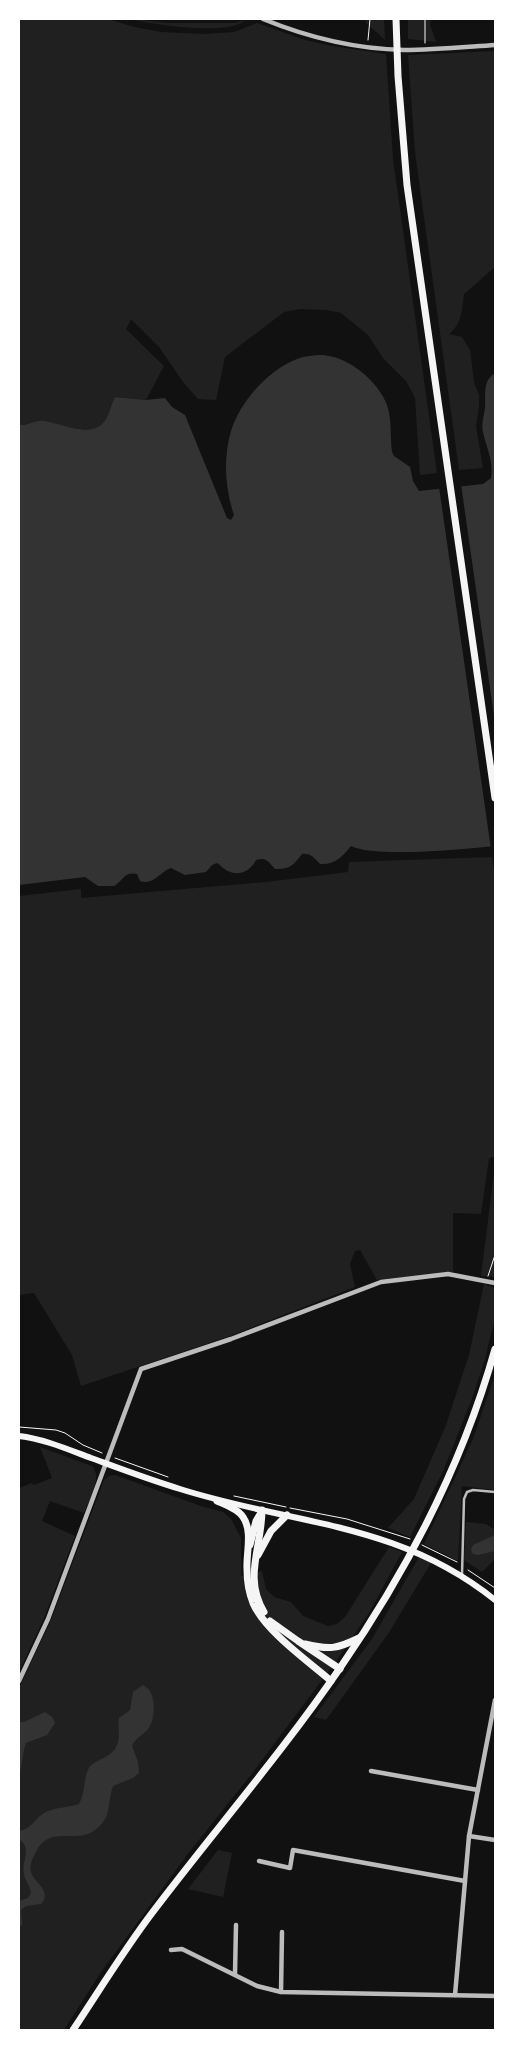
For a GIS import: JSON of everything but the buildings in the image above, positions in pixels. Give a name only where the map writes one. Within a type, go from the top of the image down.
[{"type":"main road","points":[[396,19],[398,76],[407,184],[495,798]]},
{"type":"main road","points":[[73,2030],[151,1914],[331,1681],[360,1638],[410,1555],[452,1469],[474,1416],[495,1349]]},
{"type":"main road","points":[[19,1436],[52,1443],[106,1464],[218,1500],[326,1523],[381,1538],[406,1547],[462,1575],[495,1600]]},
{"type":"main road","points":[[218,1500],[242,1515],[247,1527],[248,1588],[260,1616],[275,1632],[331,1681]]},
{"type":"main road","points":[[248,1552],[256,1521],[262,1510]]},
{"type":"main road","points":[[262,1510],[262,1523],[253,1580],[256,1598],[273,1624],[340,1668]]},
{"type":"main road","points":[[255,1565],[261,1548],[271,1531],[287,1515]]},
{"type":"main road","points":[[298,1641],[322,1648],[334,1649],[360,1638]]},
{"type":"street","points":[[263,19],[310,35],[366,47],[426,50],[495,45]]},
{"type":"street","points":[[19,1681],[48,1619],[142,1369],[231,1339],[369,1285],[448,1274],[495,1283]]},
{"type":"street","points":[[455,1996],[469,1836],[495,1700]]},
{"type":"street","points":[[370,1771],[478,1790]]},
{"type":"street","points":[[469,1836],[495,1840]]},
{"type":"street","points":[[259,1861],[290,1868],[293,1850],[465,1881]]},
{"type":"street","points":[[235,1974],[236,1925]]},
{"type":"street","points":[[281,1992],[282,1932]]},
{"type":"street","points":[[171,1950],[182,1949],[257,1986],[281,1992],[495,1996]]},
{"type":"lane","points":[[462,1575],[464,1499],[467,1492],[473,1490],[495,1492]]},
{"type":"path","points":[[368,41],[370,19]]},
{"type":"path","points":[[425,19],[425,43]]},
{"type":"path","points":[[486,1281],[495,1255]]},
{"type":"path","points":[[19,1426],[56,1430],[65,1433],[83,1445],[109,1456]]},
{"type":"shaded area","points":[[19,19],[108,19],[134,27],[162,32],[204,34],[234,32],[257,23],[305,40],[386,54],[393,159],[437,473],[420,475],[415,398],[406,381],[383,358],[368,335],[341,313],[326,310],[300,309],[284,312],[225,357],[216,400],[198,399],[183,382],[159,347],[131,319],[126,329],[164,366],[146,400],[115,397],[106,419],[94,429],[78,429],[41,421],[19,425]]},
{"type":"shaded area","points":[[132,19],[167,23],[235,23],[245,20],[237,25],[224,27],[191,28]]},
{"type":"shaded area","points":[[365,19],[384,19],[385,40],[366,23]]},
{"type":"shaded area","points":[[408,19],[431,19],[430,25],[436,42],[408,39]]},
{"type":"shaded area","points":[[495,51],[495,267],[464,294],[459,321],[449,334],[462,337],[470,350],[474,382],[479,395],[476,426],[483,468],[459,470],[415,152],[408,55]]},
{"type":"shaded area","points":[[323,355],[343,360],[352,365],[377,387],[389,410],[392,452],[394,456],[410,467],[413,481],[419,491],[483,484],[491,478],[491,460],[482,426],[486,384],[495,373],[495,846],[399,852],[363,850],[351,846],[338,860],[325,864],[320,864],[310,855],[302,854],[291,866],[280,869],[275,869],[267,861],[260,859],[256,860],[245,872],[241,873],[232,873],[217,863],[212,865],[206,872],[185,875],[171,868],[149,882],[140,881],[137,874],[133,873],[124,877],[114,886],[98,886],[85,877],[19,885],[19,425],[41,421],[78,429],[94,429],[106,419],[115,397],[146,400],[165,398],[172,407],[185,415],[227,518],[231,520],[234,515],[227,484],[226,463],[228,441],[241,409],[256,388],[286,364],[300,358]]},
{"type":"shaded area","points":[[492,857],[495,878],[495,1157],[489,1158],[481,1214],[453,1213],[453,1272],[377,1280],[360,1250],[355,1251],[350,1264],[355,1287],[230,1336],[81,1386],[72,1355],[34,1293],[19,1295],[19,896],[81,889],[81,898],[266,882],[348,872],[349,862]]},
{"type":"shaded area","points":[[495,1165],[495,1277],[481,1276]]},
{"type":"shaded area","points":[[484,1284],[495,1288],[495,1318],[485,1359],[473,1396],[444,1469],[410,1537],[388,1528],[414,1499],[446,1425],[469,1355]]},
{"type":"shaded area","points":[[495,1374],[495,1490],[462,1486],[458,1561],[424,1544],[473,1439]]},
{"type":"shaded area","points":[[40,1447],[92,1466],[95,1471],[96,1482],[84,1513],[50,1501],[42,1521],[75,1536],[44,1618],[19,1672],[19,1488],[52,1478]]},
{"type":"shaded area","points":[[115,1475],[223,1512],[231,1519],[241,1538],[241,1576],[262,1571],[266,1589],[274,1597],[291,1602],[303,1616],[328,1626],[337,1624],[345,1617],[389,1547],[402,1552],[369,1613],[337,1660],[250,1776],[187,1855],[101,1972],[64,2030],[19,2030],[19,1688],[51,1620],[104,1480],[109,1476]]},
{"type":"shaded area","points":[[466,1522],[486,1524],[495,1530],[495,1559],[482,1572],[464,1560]]},
{"type":"shaded area","points":[[495,1535],[495,1551],[478,1555],[473,1554],[471,1550],[473,1545]]},
{"type":"shaded area","points":[[419,1557],[431,1563],[388,1634],[326,1720],[314,1717],[372,1639]]},
{"type":"shaded area","points":[[143,1685],[149,1689],[153,1699],[154,1710],[148,1729],[132,1746],[138,1762],[139,1773],[133,1778],[113,1786],[107,1816],[97,1829],[79,1836],[52,1838],[44,1842],[37,1850],[32,1860],[31,1872],[42,1887],[45,1895],[41,1904],[26,1906],[21,1910],[22,1924],[19,1928],[19,1901],[28,1898],[31,1893],[23,1869],[26,1851],[19,1839],[19,1831],[30,1826],[48,1811],[79,1804],[90,1766],[114,1750],[119,1738],[119,1718],[130,1710],[133,1692]]},
{"type":"shaded area","points":[[45,1712],[52,1717],[55,1723],[47,1735],[26,1743],[19,1774],[19,1722],[24,1722]]},
{"type":"shaded area","points":[[218,1850],[232,1853],[223,1897],[188,1889]]},
{"type":"pier","points":[[461,484],[495,723],[495,849],[491,849],[439,487]]}]
